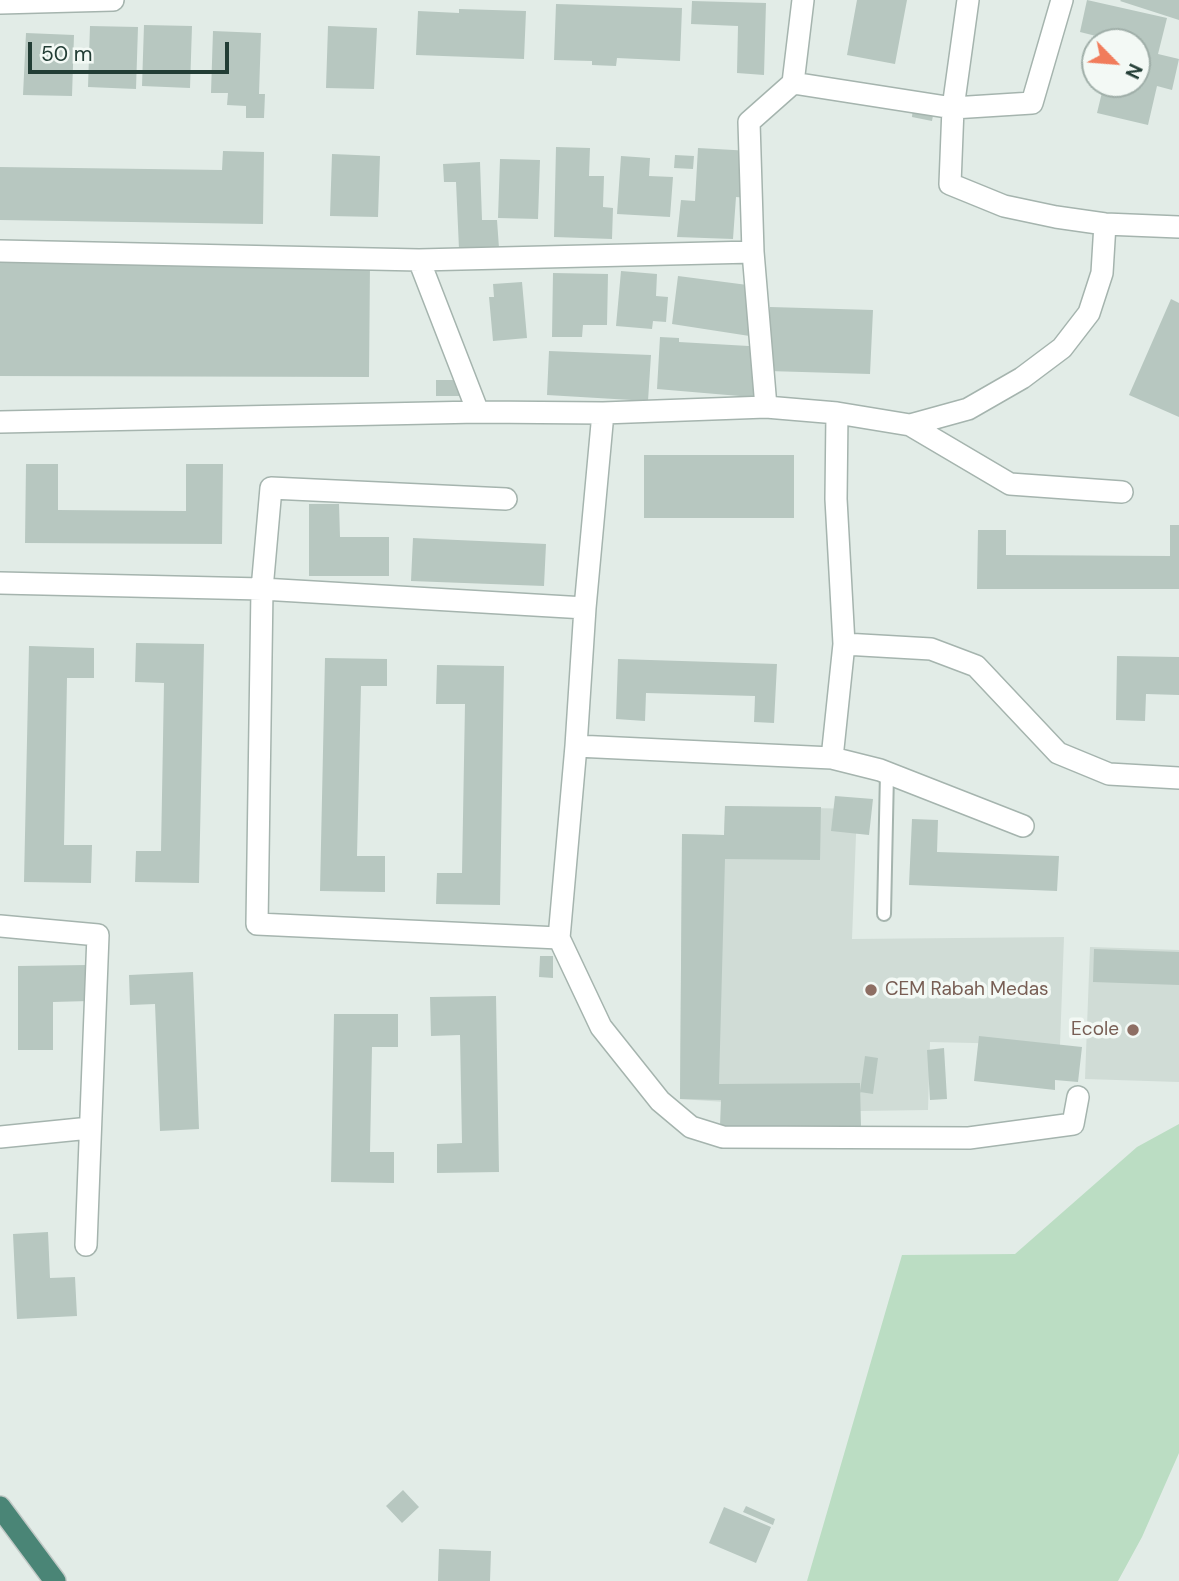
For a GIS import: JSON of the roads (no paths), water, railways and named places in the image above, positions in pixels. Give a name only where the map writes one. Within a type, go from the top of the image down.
[{"type":"highway","points":[[0,1507],[55,1581]]},
{"type":"street","points":[[0,3],[113,0]]},
{"type":"street","points":[[766,407],[753,252],[750,122],[793,83],[803,0]]},
{"type":"street","points":[[968,0],[953,108],[950,184],[1004,205],[1056,217],[1105,224],[1179,227]]},
{"type":"street","points":[[793,83],[953,108],[1032,103],[1062,0]]},
{"type":"street","points":[[910,425],[968,410],[1022,378],[1062,348],[1089,313],[1102,273],[1105,224]]},
{"type":"street","points":[[0,251],[419,260],[753,252]]},
{"type":"street","points":[[419,260],[478,412]]},
{"type":"street","points":[[0,422],[478,412],[603,413],[766,407],[837,412],[910,425],[1010,484],[1122,492]]},
{"type":"street","points":[[832,758],[844,644],[836,499],[837,412]]},
{"type":"street","points":[[603,413],[559,937],[601,1027],[660,1101],[691,1127],[723,1137],[969,1138],[1073,1124],[1078,1097]]},
{"type":"street","points":[[506,499],[271,488],[262,589],[257,924],[559,937]]},
{"type":"street","points":[[0,595],[0,583],[262,589],[585,608]]},
{"type":"street","points":[[844,644],[932,649],[976,666],[1058,754],[1109,774],[1179,778]]},
{"type":"street","points":[[576,746],[832,758],[887,773],[1023,826]]},
{"type":"street","points":[[0,926],[99,934],[86,1245]]},
{"type":"street","points":[[0,1138],[90,1128]]},
{"type":"lane","points":[[884,914],[887,773]]},
{"type":"place","name":"CEM Rabah Medas","points":[[871,990]]},
{"type":"place","name":"Ecole","points":[[1133,1030]]}]
